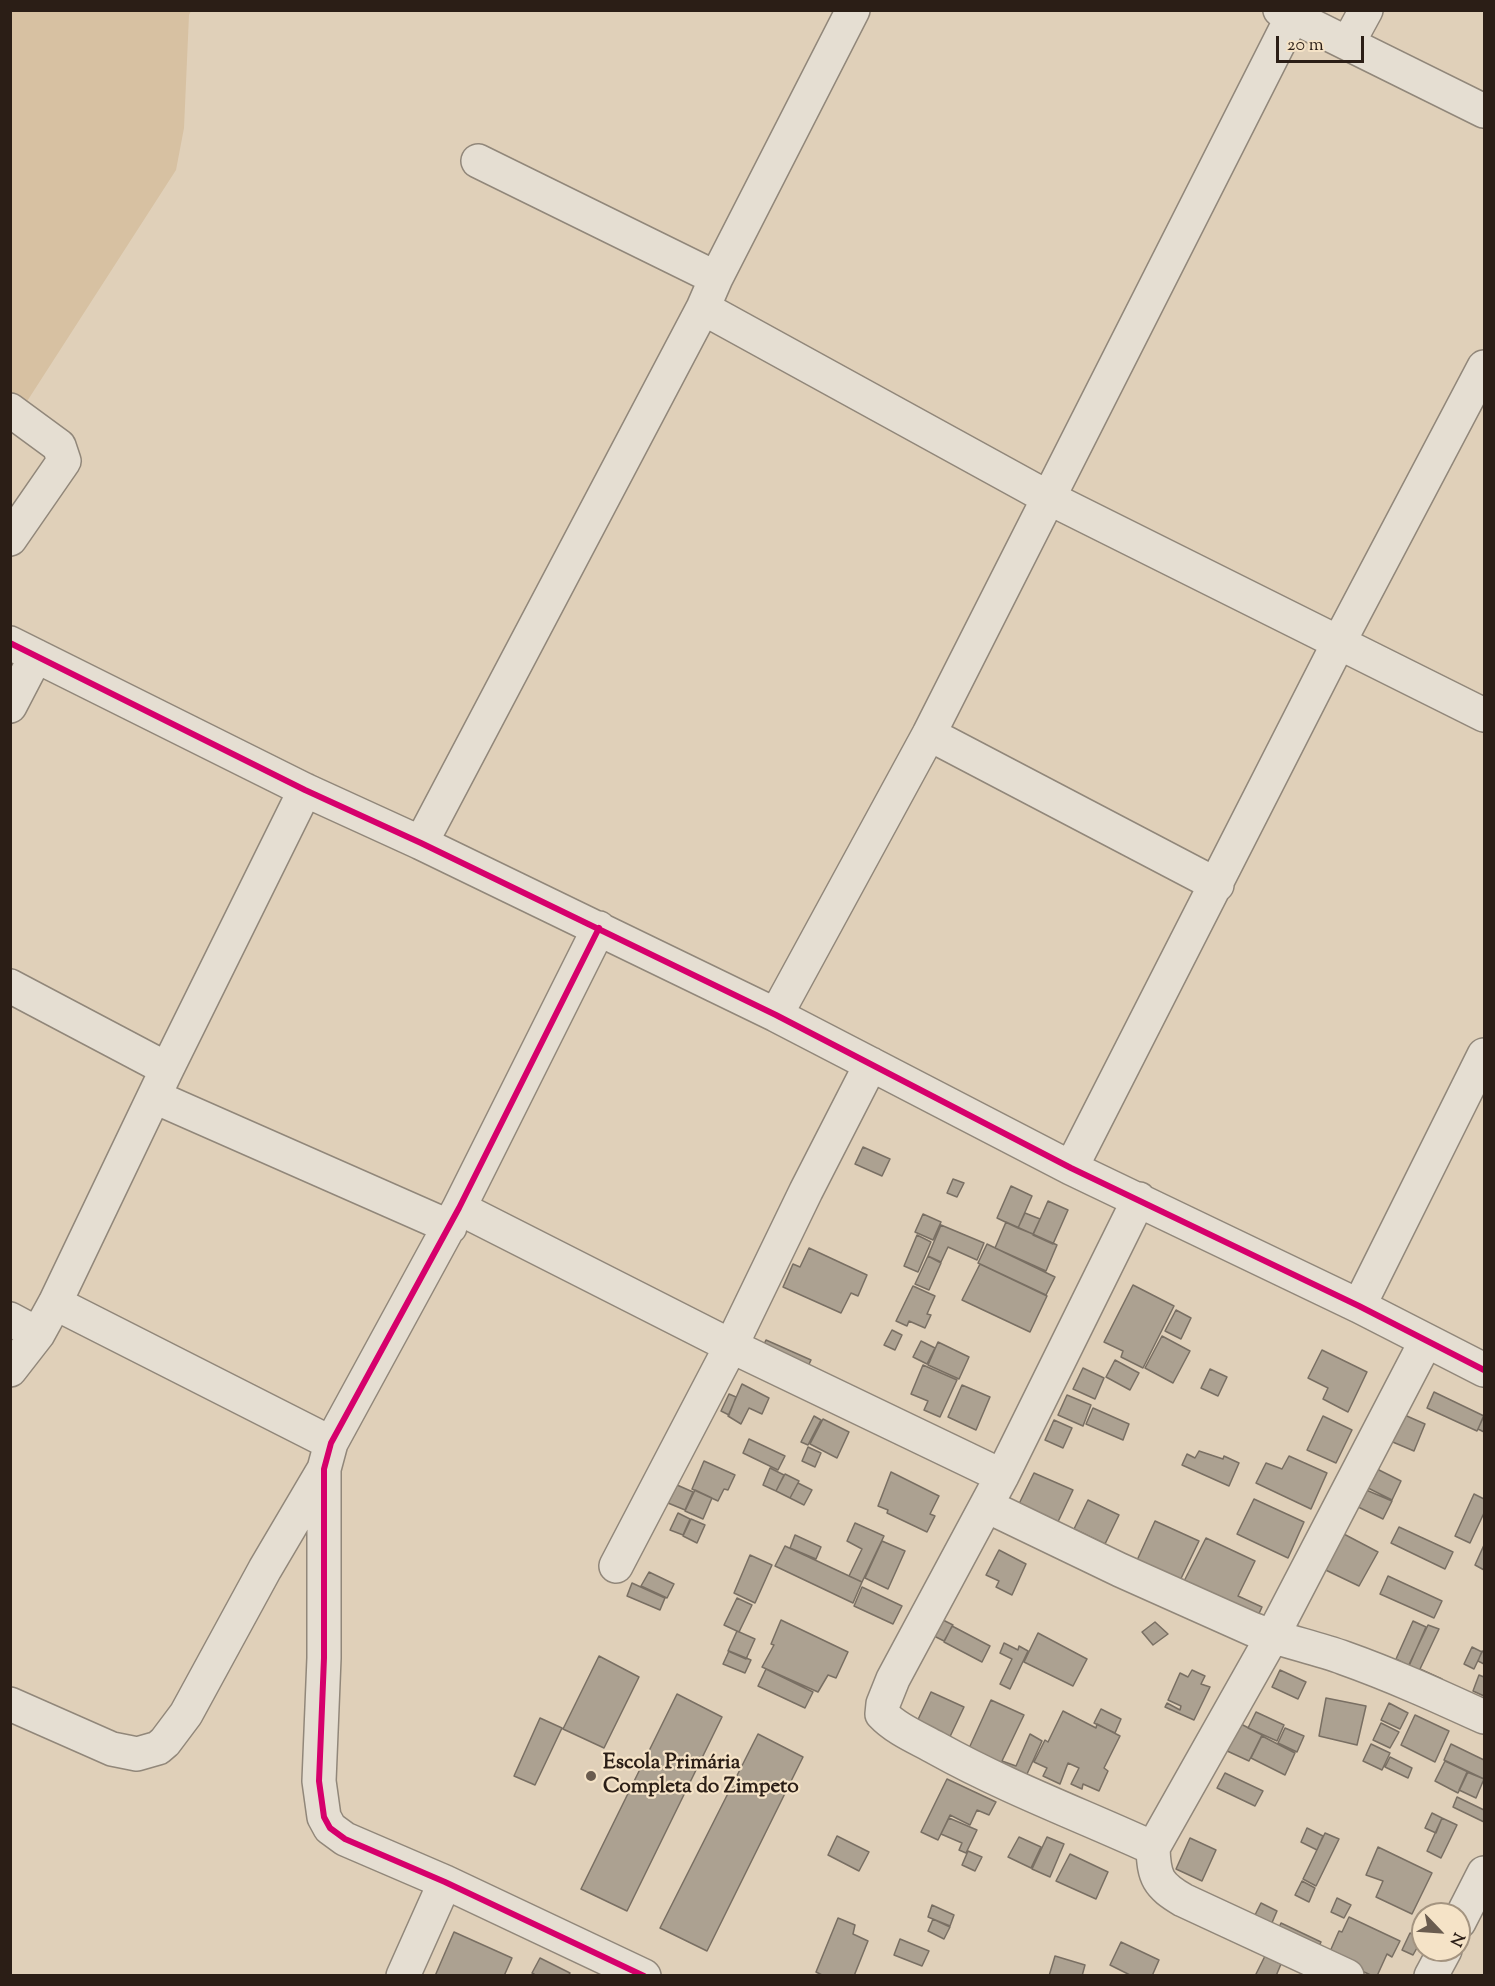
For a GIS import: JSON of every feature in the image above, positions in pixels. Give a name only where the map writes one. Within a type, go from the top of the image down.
[{"type":"street","points":[[421,843],[703,308],[852,10]]},
{"type":"street","points":[[1348,44],[1366,10]]},
{"type":"street","points":[[776,1015],[928,734],[1286,14],[1485,111]]},
{"type":"street","points":[[478,161],[716,278]]},
{"type":"street","points":[[703,308],[1047,497],[1485,715]]},
{"type":"street","points":[[1071,1168],[1339,642],[1485,367]]},
{"type":"street","points":[[10,410],[59,446],[64,461],[10,539]]},
{"type":"street","points":[[10,706],[23,650],[305,790],[599,928],[776,1015],[1071,1168],[1359,1306],[1485,1370]]},
{"type":"street","points":[[928,734],[1216,885]]},
{"type":"street","points":[[10,1370],[24,1326],[55,1303],[305,790]]},
{"type":"street","points":[[10,1704],[112,1749],[137,1754],[158,1748],[165,1742],[186,1714],[328,1456],[454,1218],[599,928]]},
{"type":"street","points":[[10,986],[161,1083],[730,1346],[1002,1476]]},
{"type":"street","points":[[1359,1306],[1485,1055]]},
{"type":"street","points":[[616,1566],[730,1346],[871,1064]]},
{"type":"street","points":[[1139,1199],[987,1506],[893,1679],[883,1704],[882,1714],[890,1722],[948,1755],[1049,1804],[1092,1820],[1153,1848]]},
{"type":"street","points":[[55,1303],[328,1456]]},
{"type":"street","points":[[1347,1976],[1183,1900],[1164,1888],[1154,1867],[1153,1848],[1272,1637],[1426,1341]]},
{"type":"street","points":[[328,1456],[320,1781],[324,1817],[330,1828],[345,1839],[445,1882],[644,1976]]},
{"type":"street","points":[[987,1506],[1120,1570],[1272,1637],[1353,1661],[1414,1685],[1485,1718]]},
{"type":"street","points":[[1470,1902],[1485,1873]]},
{"type":"street","points":[[403,1976],[445,1882]]},
{"type":"street","points":[[1431,1976],[1438,1962]]},
{"type":"shaded area","points":[[11,11],[191,11],[184,128],[176,170],[24,406],[11,399]]},
{"type":"building","points":[[863,1147],[890,1159],[882,1176],[855,1164]]},
{"type":"building","points":[[953,1179],[964,1183],[957,1197],[947,1193]]},
{"type":"building","points":[[1011,1186],[1032,1196],[1018,1228],[997,1218]]},
{"type":"building","points":[[1048,1201],[1068,1210],[1053,1244],[1033,1235]]},
{"type":"building","points":[[1025,1213],[1040,1219],[1033,1234],[1018,1228]]},
{"type":"building","points":[[923,1214],[941,1222],[933,1240],[915,1232]]},
{"type":"building","points":[[1006,1222],[1057,1245],[1046,1271],[995,1248]]},
{"type":"building","points":[[941,1225],[984,1243],[977,1260],[948,1247],[941,1262],[928,1256]]},
{"type":"building","points":[[917,1235],[931,1242],[918,1272],[904,1266]]},
{"type":"building","points":[[987,1244],[1055,1277],[1046,1295],[978,1263]]},
{"type":"building","points":[[809,1248],[867,1275],[858,1296],[851,1293],[841,1313],[783,1287],[793,1264],[800,1267]]},
{"type":"building","points":[[928,1256],[941,1263],[929,1290],[915,1284]]},
{"type":"building","points":[[980,1264],[1047,1296],[1030,1332],[962,1300]]},
{"type":"building","points":[[1133,1285],[1174,1306],[1143,1368],[1121,1357],[1123,1351],[1104,1342]]},
{"type":"building","points":[[913,1286],[935,1296],[927,1314],[931,1315],[925,1328],[909,1321],[907,1326],[896,1321]]},
{"type":"building","points":[[1176,1310],[1191,1318],[1181,1339],[1165,1331]]},
{"type":"building","points":[[892,1330],[902,1335],[895,1350],[884,1345]]},
{"type":"building","points":[[1162,1336],[1190,1351],[1173,1383],[1145,1368]]},
{"type":"building","points":[[766,1340],[811,1360],[804,1375],[759,1355]]},
{"type":"building","points":[[921,1341],[935,1348],[927,1364],[913,1357]]},
{"type":"building","points":[[938,1342],[969,1357],[959,1379],[928,1365]]},
{"type":"building","points":[[1322,1350],[1367,1372],[1348,1412],[1323,1399],[1328,1388],[1308,1378]]},
{"type":"building","points":[[1115,1360],[1139,1373],[1130,1390],[1106,1377]]},
{"type":"building","points":[[923,1365],[957,1380],[940,1417],[924,1410],[928,1401],[911,1394]]},
{"type":"building","points":[[1083,1368],[1104,1378],[1095,1399],[1073,1389]]},
{"type":"building","points":[[1210,1369],[1227,1377],[1218,1396],[1201,1388]]},
{"type":"building","points":[[742,1384],[769,1398],[762,1414],[749,1408],[741,1424],[728,1416]]},
{"type":"building","points":[[962,1385],[990,1397],[976,1430],[948,1417]]},
{"type":"building","points":[[1434,1392],[1484,1416],[1477,1431],[1427,1408]]},
{"type":"building","points":[[729,1394],[736,1397],[729,1415],[721,1411]]},
{"type":"building","points":[[1067,1395],[1091,1405],[1083,1426],[1058,1415]]},
{"type":"building","points":[[1093,1408],[1129,1424],[1123,1440],[1086,1424]]},
{"type":"building","points":[[1400,1413],[1425,1424],[1414,1451],[1388,1440]]},
{"type":"building","points":[[1484,1415],[1484,1432],[1478,1429]]},
{"type":"building","points":[[814,1416],[821,1420],[808,1445],[801,1442]]},
{"type":"building","points":[[1323,1416],[1352,1430],[1336,1463],[1307,1450]]},
{"type":"building","points":[[823,1419],[849,1432],[837,1458],[810,1444]]},
{"type":"building","points":[[1054,1420],[1072,1428],[1063,1448],[1045,1440]]},
{"type":"building","points":[[749,1439],[785,1456],[778,1470],[743,1453]]},
{"type":"building","points":[[808,1447],[821,1453],[815,1467],[802,1461]]},
{"type":"building","points":[[1199,1451],[1223,1459],[1224,1456],[1239,1463],[1229,1486],[1182,1465],[1187,1454],[1195,1458]]},
{"type":"building","points":[[1289,1456],[1327,1473],[1311,1509],[1256,1483],[1266,1463],[1282,1469]]},
{"type":"building","points":[[704,1461],[735,1475],[728,1490],[724,1489],[718,1501],[692,1489]]},
{"type":"building","points":[[770,1468],[784,1475],[776,1491],[763,1485]]},
{"type":"building","points":[[1377,1469],[1401,1481],[1392,1500],[1368,1488]]},
{"type":"building","points":[[891,1472],[939,1496],[930,1514],[935,1516],[927,1532],[887,1513],[888,1510],[878,1506]]},
{"type":"building","points":[[1034,1473],[1073,1490],[1055,1528],[1016,1510]]},
{"type":"building","points":[[785,1474],[799,1481],[790,1498],[776,1491]]},
{"type":"building","points":[[798,1483],[812,1490],[804,1505],[790,1498]]},
{"type":"building","points":[[677,1485],[693,1492],[685,1510],[668,1503]]},
{"type":"building","points":[[1359,1487],[1392,1501],[1383,1519],[1352,1504]]},
{"type":"building","points":[[695,1490],[712,1498],[703,1519],[685,1511]]},
{"type":"building","points":[[1474,1494],[1484,1499],[1484,1513],[1470,1543],[1455,1536]]},
{"type":"building","points":[[1254,1499],[1304,1522],[1288,1558],[1237,1534]]},
{"type":"building","points":[[1088,1500],[1119,1515],[1105,1544],[1074,1529]]},
{"type":"building","points":[[678,1513],[690,1519],[683,1535],[670,1530]]},
{"type":"building","points":[[691,1519],[705,1525],[697,1543],[683,1536]]},
{"type":"building","points":[[1155,1521],[1199,1541],[1176,1589],[1133,1569]]},
{"type":"building","points":[[855,1523],[884,1536],[862,1582],[849,1576],[862,1549],[847,1541]]},
{"type":"building","points":[[1399,1527],[1453,1552],[1445,1569],[1391,1543]]},
{"type":"building","points":[[1340,1532],[1378,1552],[1359,1586],[1311,1563]]},
{"type":"building","points":[[795,1535],[821,1547],[816,1559],[790,1548]]},
{"type":"building","points":[[1206,1538],[1255,1561],[1238,1596],[1262,1607],[1252,1629],[1177,1595]]},
{"type":"building","points":[[882,1541],[905,1551],[888,1589],[865,1578]]},
{"type":"building","points":[[1484,1545],[1484,1570],[1475,1565]]},
{"type":"building","points":[[785,1546],[862,1582],[853,1603],[775,1566]]},
{"type":"building","points":[[999,1550],[1026,1564],[1012,1595],[996,1587],[999,1581],[986,1575]]},
{"type":"building","points":[[750,1555],[772,1565],[755,1603],[734,1593]]},
{"type":"building","points":[[649,1572],[674,1584],[667,1598],[641,1586]]},
{"type":"building","points":[[1388,1576],[1442,1601],[1434,1618],[1380,1594]]},
{"type":"building","points":[[632,1583],[665,1598],[660,1610],[627,1596]]},
{"type":"building","points":[[862,1587],[902,1606],[893,1624],[854,1606]]},
{"type":"building","points":[[737,1598],[752,1605],[739,1632],[724,1625]]},
{"type":"building","points":[[937,1617],[953,1625],[944,1641],[928,1633]]},
{"type":"building","points":[[781,1620],[848,1652],[836,1678],[828,1675],[818,1692],[762,1667],[774,1645],[771,1644]]},
{"type":"building","points":[[1413,1621],[1426,1627],[1409,1666],[1396,1659]]},
{"type":"building","points":[[1155,1622],[1168,1634],[1153,1645],[1142,1632]]},
{"type":"building","points":[[1428,1625],[1439,1629],[1420,1669],[1442,1679],[1436,1691],[1403,1677]]},
{"type":"building","points":[[952,1626],[990,1646],[982,1662],[944,1642]]},
{"type":"building","points":[[737,1631],[755,1639],[746,1659],[728,1651]]},
{"type":"building","points":[[1038,1633],[1087,1659],[1073,1686],[1024,1662]]},
{"type":"building","points":[[1004,1643],[1018,1650],[1019,1646],[1028,1651],[1010,1689],[1000,1684],[1012,1659],[1000,1653]]},
{"type":"building","points":[[1472,1647],[1482,1652],[1474,1669],[1464,1664]]},
{"type":"building","points":[[729,1651],[751,1660],[745,1673],[723,1664]]},
{"type":"building","points":[[1482,1651],[1484,1652],[1484,1664],[1478,1661]]},
{"type":"building","points":[[599,1656],[639,1677],[604,1748],[563,1729]]},
{"type":"building","points":[[766,1669],[813,1692],[805,1708],[758,1686]]},
{"type":"building","points":[[1192,1670],[1205,1676],[1201,1684],[1210,1687],[1194,1720],[1165,1707],[1167,1703],[1180,1710],[1181,1706],[1168,1700],[1180,1673],[1188,1677]]},
{"type":"building","points":[[1280,1670],[1306,1682],[1298,1699],[1272,1687]]},
{"type":"building","points":[[1479,1675],[1484,1677],[1484,1696],[1473,1691]]},
{"type":"building","points":[[931,1692],[964,1707],[947,1743],[914,1728]]},
{"type":"building","points":[[677,1694],[722,1717],[627,1911],[581,1889]]},
{"type":"building","points":[[1326,1698],[1366,1706],[1357,1745],[1319,1736]]},
{"type":"building","points":[[991,1700],[1024,1715],[1002,1761],[1016,1766],[1030,1734],[1042,1741],[1022,1785],[965,1757]]},
{"type":"building","points":[[1389,1703],[1408,1713],[1400,1729],[1381,1720]]},
{"type":"building","points":[[1101,1709],[1121,1719],[1115,1733],[1094,1723]]},
{"type":"building","points":[[1063,1711],[1096,1728],[1097,1724],[1120,1736],[1104,1768],[1108,1771],[1099,1791],[1083,1784],[1082,1789],[1071,1784],[1079,1768],[1068,1763],[1060,1784],[1043,1776],[1047,1768],[1034,1762],[1045,1740],[1048,1742]]},
{"type":"building","points":[[1256,1712],[1284,1725],[1277,1741],[1248,1728]]},
{"type":"building","points":[[1415,1715],[1449,1731],[1435,1762],[1401,1745]]},
{"type":"building","points":[[540,1718],[562,1728],[535,1785],[514,1776]]},
{"type":"building","points":[[1239,1723],[1262,1735],[1249,1761],[1225,1750]]},
{"type":"building","points":[[1381,1723],[1399,1732],[1390,1748],[1373,1740]]},
{"type":"building","points":[[1285,1728],[1304,1736],[1297,1752],[1278,1743]]},
{"type":"building","points":[[758,1734],[803,1757],[707,1951],[660,1928]]},
{"type":"building","points":[[1262,1736],[1295,1753],[1285,1775],[1251,1758]]},
{"type":"building","points":[[1371,1744],[1390,1753],[1382,1770],[1363,1761]]},
{"type":"building","points":[[1451,1744],[1484,1760],[1484,1779],[1444,1760]]},
{"type":"building","points":[[1390,1757],[1412,1768],[1408,1778],[1385,1767]]},
{"type":"building","points":[[1445,1761],[1468,1772],[1458,1793],[1435,1781]]},
{"type":"building","points":[[1467,1772],[1484,1779],[1476,1798],[1459,1790]]},
{"type":"building","points":[[1225,1773],[1263,1791],[1255,1806],[1217,1788]]},
{"type":"building","points":[[947,1779],[996,1802],[989,1815],[977,1810],[970,1825],[950,1815],[938,1840],[921,1832]]},
{"type":"building","points":[[1457,1797],[1484,1810],[1484,1822],[1453,1807]]},
{"type":"building","points":[[1432,1813],[1442,1818],[1436,1833],[1425,1828]]},
{"type":"building","points":[[949,1818],[977,1830],[966,1853],[959,1850],[962,1843],[941,1834]]},
{"type":"building","points":[[1442,1818],[1457,1825],[1441,1858],[1427,1851]]},
{"type":"building","points":[[1307,1828],[1323,1836],[1317,1850],[1301,1842]]},
{"type":"building","points":[[1325,1833],[1339,1839],[1316,1886],[1303,1879]]},
{"type":"building","points":[[837,1836],[869,1852],[859,1871],[828,1855]]},
{"type":"building","points":[[1019,1837],[1041,1847],[1031,1868],[1008,1857]]},
{"type":"building","points":[[1047,1837],[1064,1844],[1050,1877],[1032,1869]]},
{"type":"building","points":[[1190,1838],[1216,1850],[1202,1881],[1176,1869]]},
{"type":"building","points":[[1378,1847],[1432,1873],[1418,1902],[1411,1902],[1411,1914],[1376,1897],[1383,1881],[1366,1875]]},
{"type":"building","points":[[968,1851],[982,1857],[975,1871],[962,1865]]},
{"type":"building","points":[[1070,1854],[1108,1872],[1096,1899],[1056,1881]]},
{"type":"building","points":[[1302,1881],[1315,1888],[1309,1902],[1295,1895]]},
{"type":"building","points":[[1337,1898],[1351,1905],[1344,1918],[1331,1912]]},
{"type":"building","points":[[1261,1903],[1277,1911],[1271,1925],[1254,1917]]},
{"type":"building","points":[[932,1905],[954,1915],[950,1926],[928,1917]]},
{"type":"building","points":[[1349,1917],[1400,1941],[1392,1957],[1387,1954],[1377,1976],[1328,1956],[1339,1931],[1342,1932]]},
{"type":"building","points":[[838,1918],[855,1925],[853,1934],[868,1941],[854,1976],[824,1976],[816,1972]]},
{"type":"building","points":[[933,1919],[950,1927],[944,1939],[928,1931]]},
{"type":"building","points":[[1281,1923],[1321,1942],[1313,1959],[1273,1940]]},
{"type":"building","points":[[454,1932],[512,1958],[504,1976],[435,1976]]},
{"type":"building","points":[[1410,1933],[1411,1934],[1411,1954],[1402,1950]]},
{"type":"building","points":[[900,1939],[929,1951],[922,1966],[894,1955]]},
{"type":"building","points":[[1121,1942],[1159,1960],[1152,1976],[1132,1976],[1110,1965]]},
{"type":"building","points":[[1055,1956],[1085,1965],[1082,1976],[1049,1976]]},
{"type":"building","points":[[1265,1956],[1281,1964],[1276,1976],[1255,1976]]},
{"type":"building","points":[[540,1958],[570,1973],[568,1976],[537,1976],[532,1973]]},
{"type":"cycle path","points":[[10,643],[305,790],[421,843],[776,1015],[1071,1168],[1359,1306],[1484,1370]]},
{"type":"cycle path","points":[[599,928],[459,1208],[331,1443],[324,1469],[324,1658],[319,1781],[324,1817],[330,1828],[345,1839],[445,1882],[644,1976]]},
{"type":"place","name":"Escola Primária Completa do Zimpeto","points":[[591,1776]]}]
